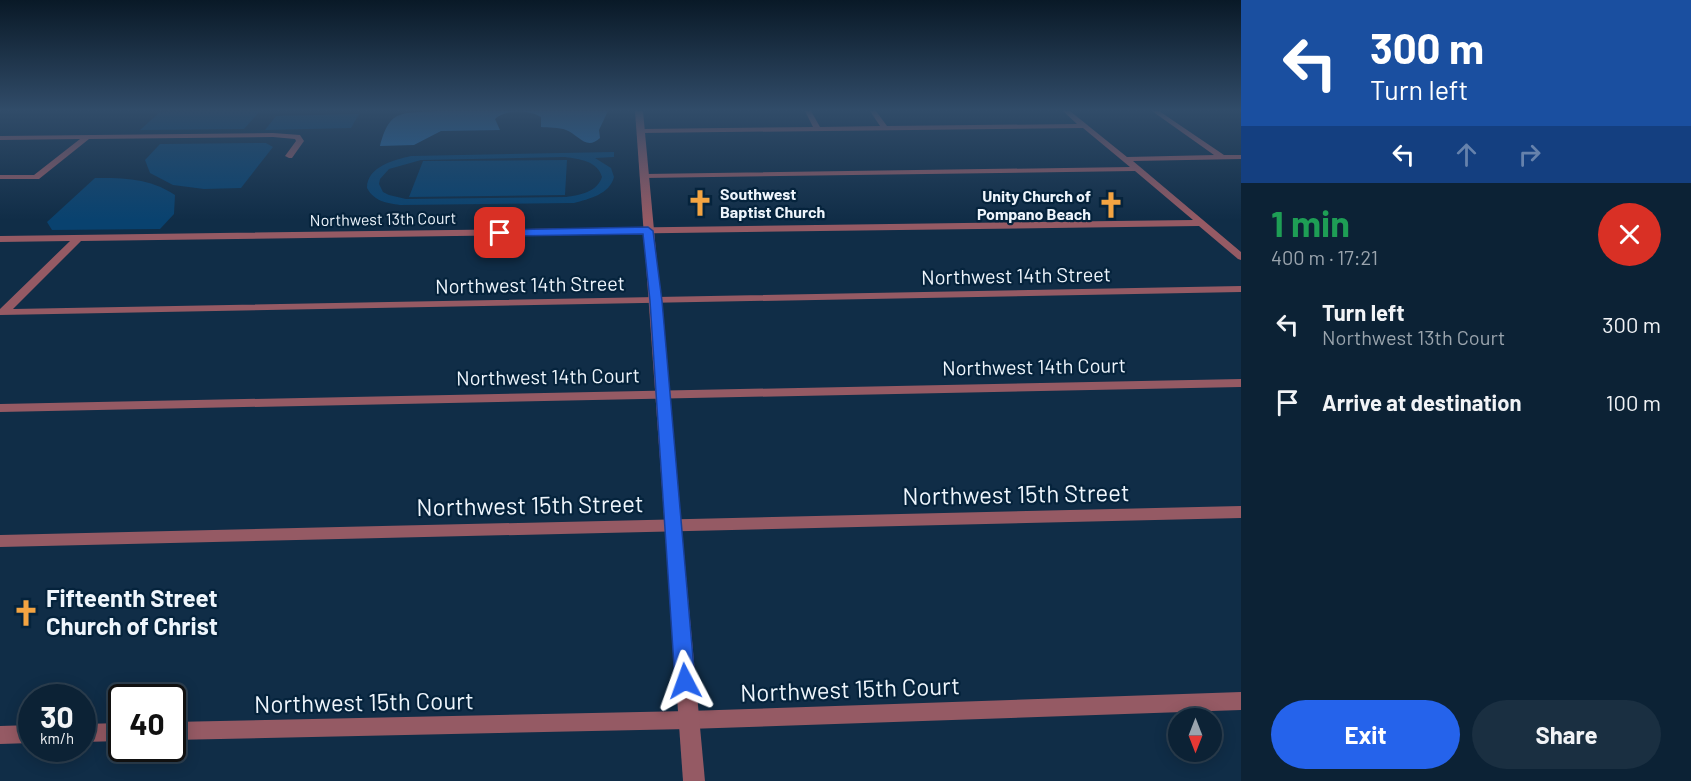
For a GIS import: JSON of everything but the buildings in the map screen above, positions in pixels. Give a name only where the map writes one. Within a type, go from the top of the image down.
[{"type":"street","points":[[0,177],[36,177],[74,147]]},
{"type":"street","points":[[289,156],[295,147]]},
{"type":"street","points":[[641,147],[694,781]]},
{"type":"street","points":[[1111,147],[1241,257]]},
{"type":"street","points":[[1208,147],[1222,157]]},
{"type":"street","points":[[1125,159],[1241,157]]},
{"type":"street","points":[[644,176],[1138,169]]},
{"type":"street","name":"Northwest 13th Court","points":[[0,239],[1199,223]]},
{"type":"street","points":[[2,313],[78,238]]},
{"type":"street","name":"Northwest 14th Street","points":[[2,313],[1241,290]]},
{"type":"street","name":"Northwest 14th Court","points":[[0,408],[1241,383]]},
{"type":"street","name":"Northwest 15th Street","points":[[0,541],[1241,512]]},
{"type":"street","name":"Northwest 15th Court","points":[[186,731],[688,720],[1241,701]]},
{"type":"street","points":[[0,735],[18,734]]},
{"type":"shaded area","points":[[157,147],[273,147],[241,188],[204,189],[173,185],[150,173],[145,160]]},
{"type":"shaded area","points":[[614,152],[614,157],[595,158],[611,168],[614,177],[604,192],[574,203],[400,205],[385,202],[373,196],[367,188],[372,174],[383,165],[411,156]],"holes":[[[565,157],[592,164],[600,172],[602,177],[600,182],[582,194],[566,197],[406,199],[383,192],[379,184],[380,179],[389,169],[421,160]]]},
{"type":"shaded area","points":[[567,160],[565,195],[409,197],[423,161]]},
{"type":"shaded area","points":[[95,178],[136,180],[165,189],[175,195],[174,214],[160,229],[52,230],[47,222]]},
{"type":"place","name":"Southwest Baptist Church","points":[[700,203]]},
{"type":"place","name":"Unity Church of Pompano Beach","points":[[1111,205]]},
{"type":"place","name":"Fifteenth Street Church of Christ","points":[[26,613]]},
{"type":"route","points":[[500,233],[648,231],[656,301],[685,681]]}]
